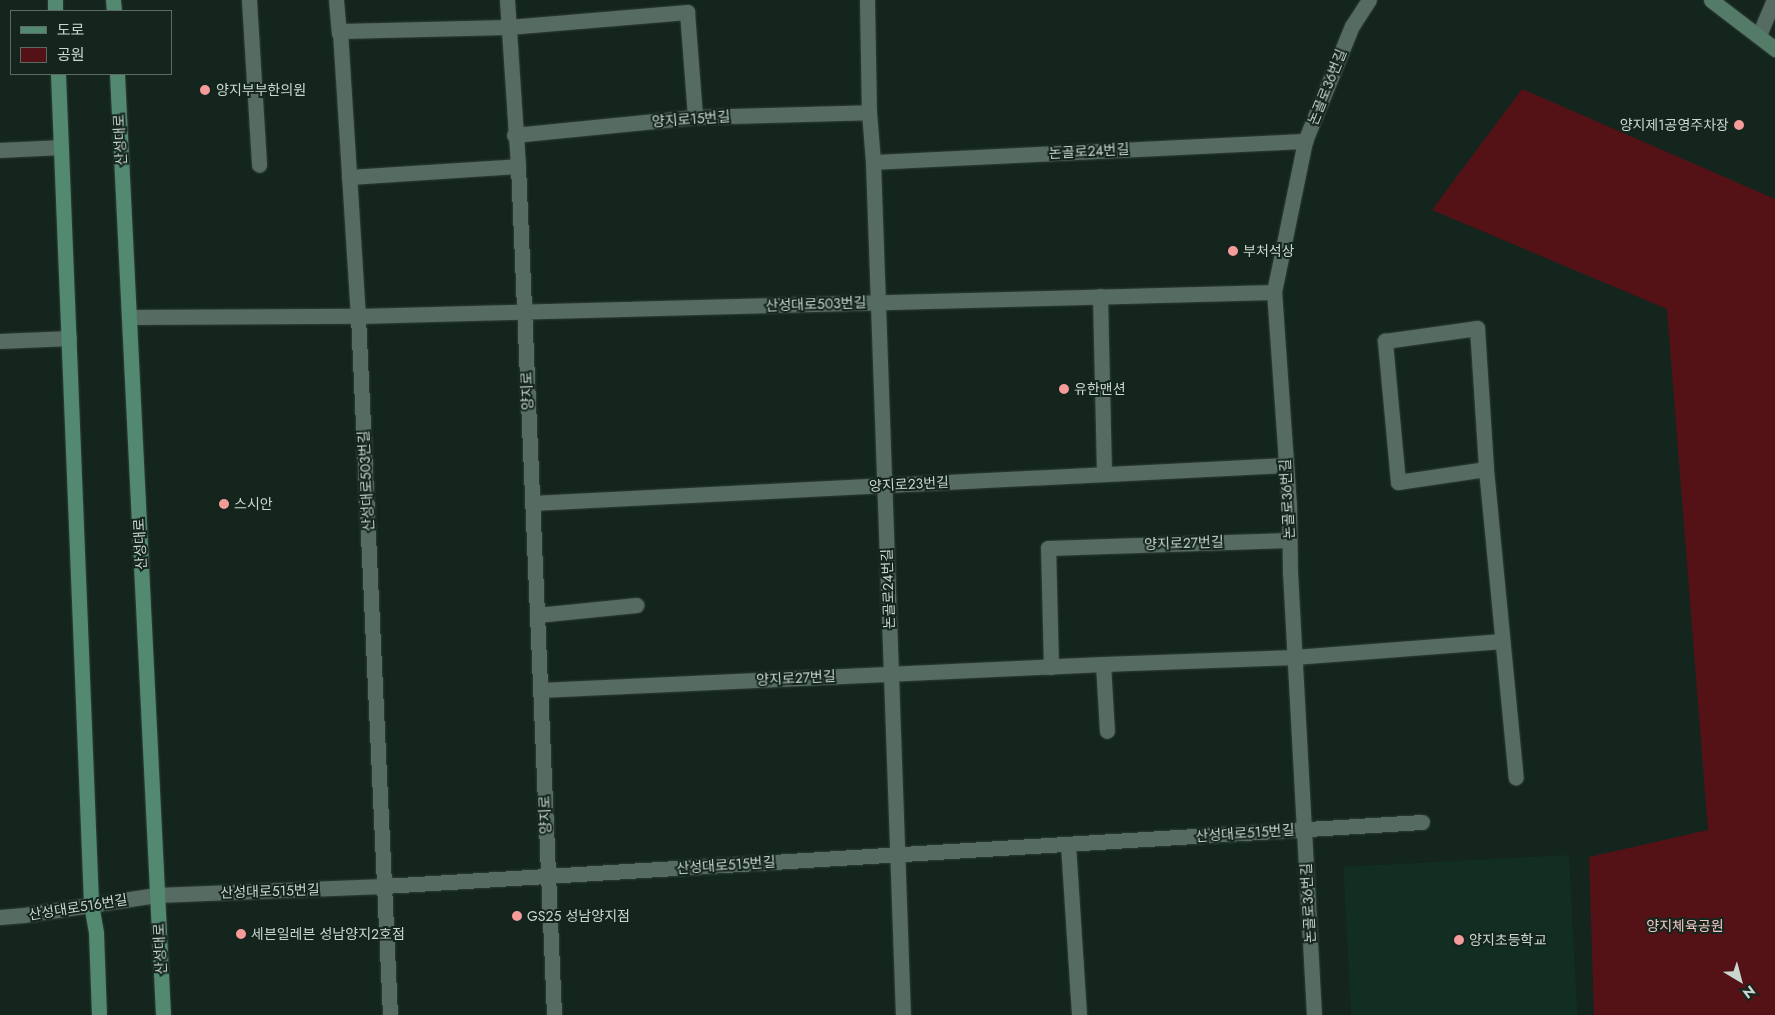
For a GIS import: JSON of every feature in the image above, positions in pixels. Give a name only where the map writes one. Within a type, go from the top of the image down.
[{"type":"main road","points":[[58,75],[92,904],[96,933],[100,1015]]},
{"type":"main road","name":"산성대로","points":[[117,75],[163,1015]]},
{"type":"street","points":[[249,0],[260,165]]},
{"type":"street","name":"산성대로503번길","points":[[336,0],[338,33],[340,31],[358,316],[384,886]]},
{"type":"street","name":"양지로","points":[[507,0],[514,135],[518,166],[554,1015]]},
{"type":"street","name":"논골로24번길","points":[[867,0],[869,112],[873,162],[903,1015]]},
{"type":"street","name":"논골로36번길","points":[[1314,1015],[1286,465],[1274,292],[1305,141],[1352,26],[1369,0]]},
{"type":"street","points":[[1711,0],[1775,49]]},
{"type":"street","points":[[1759,35],[1774,0]]},
{"type":"street","points":[[340,31],[508,27],[687,12],[695,116]]},
{"type":"street","name":"양지로15번길","points":[[514,135],[695,116],[869,112]]},
{"type":"street","name":"논골로24번길","points":[[873,162],[1305,141]]},
{"type":"street","points":[[0,150],[61,147]]},
{"type":"street","points":[[349,177],[518,166]]},
{"type":"street","name":"산성대로503번길","points":[[129,317],[358,316],[1274,292]]},
{"type":"street","points":[[1100,296],[1104,474]]},
{"type":"street","points":[[1486,469],[1398,482],[1385,341],[1477,328],[1486,469],[1501,641],[1516,778]]},
{"type":"street","points":[[0,341],[69,338]]},
{"type":"street","name":"양지로23번길","points":[[532,503],[1286,465]]},
{"type":"street","name":"양지로27번길","points":[[1051,667],[1048,548],[1290,540]]},
{"type":"street","points":[[537,615],[637,605]]},
{"type":"street","name":"양지로27번길","points":[[540,690],[891,673],[1295,657],[1501,641]]},
{"type":"street","points":[[1103,664],[1107,731]]},
{"type":"street","name":"산성대로515번길","points":[[157,895],[384,886],[1422,822]]},
{"type":"street","points":[[1068,844],[1079,1015]]},
{"type":"street","points":[[384,886],[390,1015]]},
{"type":"street","name":"산성대로516번길","points":[[0,917],[157,895]]},
{"type":"shaded area","name":"양지초등학교","points":[[1569,855],[1577,1015],[1351,1015],[1343,867]]},
{"type":"green space","name":"양지체육공원","points":[[1522,89],[1775,199],[1775,1015],[1594,1015],[1589,857],[1708,830],[1667,309],[1432,210]]},
{"type":"place","name":"양지부부한의원","points":[[205,90]]},
{"type":"place","name":"양지제1공영주차장","points":[[1739,125]]},
{"type":"place","name":"부처석상","points":[[1233,251]]},
{"type":"place","name":"유한맨션","points":[[1064,389]]},
{"type":"place","name":"스시안","points":[[224,504]]},
{"type":"place","name":"GS25 성남양지점","points":[[517,916]]},
{"type":"place","name":"세븐일레븐 성남양지2호점","points":[[241,934]]},
{"type":"place","name":"양지초등학교","points":[[1459,940]]}]
